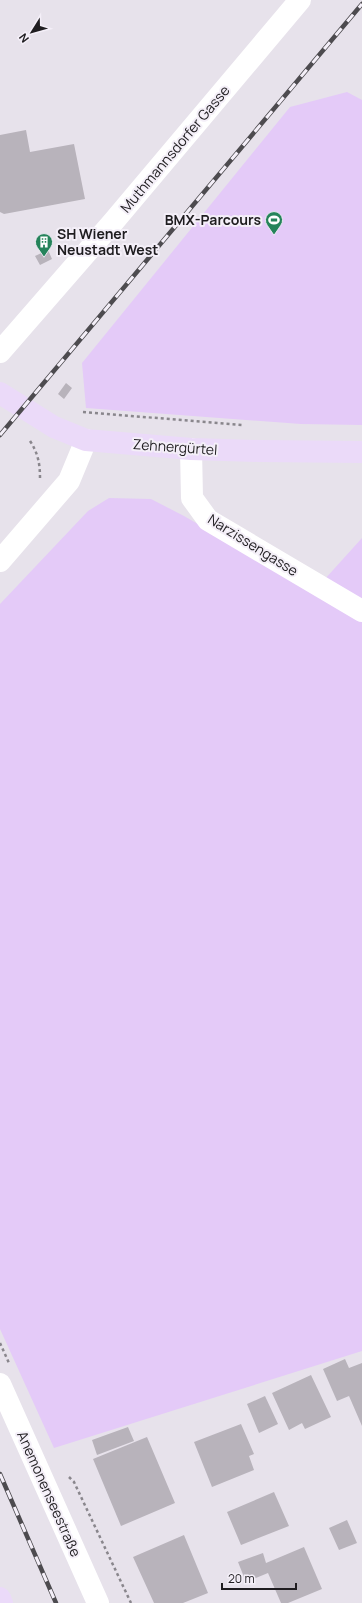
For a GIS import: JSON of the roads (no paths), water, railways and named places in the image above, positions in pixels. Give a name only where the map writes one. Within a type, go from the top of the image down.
[{"type":"main road","name":"Zehnergürtel","points":[[0,394],[54,427],[86,440],[191,449],[362,452]]},
{"type":"main road","points":[[0,1598],[2,1603]]},
{"type":"street","name":"Muthmannsdorfer Gasse","points":[[0,352],[114,221],[300,0]]},
{"type":"street","points":[[0,561],[68,481],[86,440]]},
{"type":"street","name":"Narzissengasse","points":[[191,449],[192,498],[208,520],[362,611]]},
{"type":"street","name":"Anemonenseestraße","points":[[0,1384],[98,1603]]},
{"type":"railway","points":[[0,435],[362,4]]},
{"type":"railway","points":[[0,1474],[56,1603]]},
{"type":"place","name":"BMX-Parcours","points":[[274,235]]},
{"type":"place","name":"SH Wiener Neustadt West","points":[[44,257]]}]
